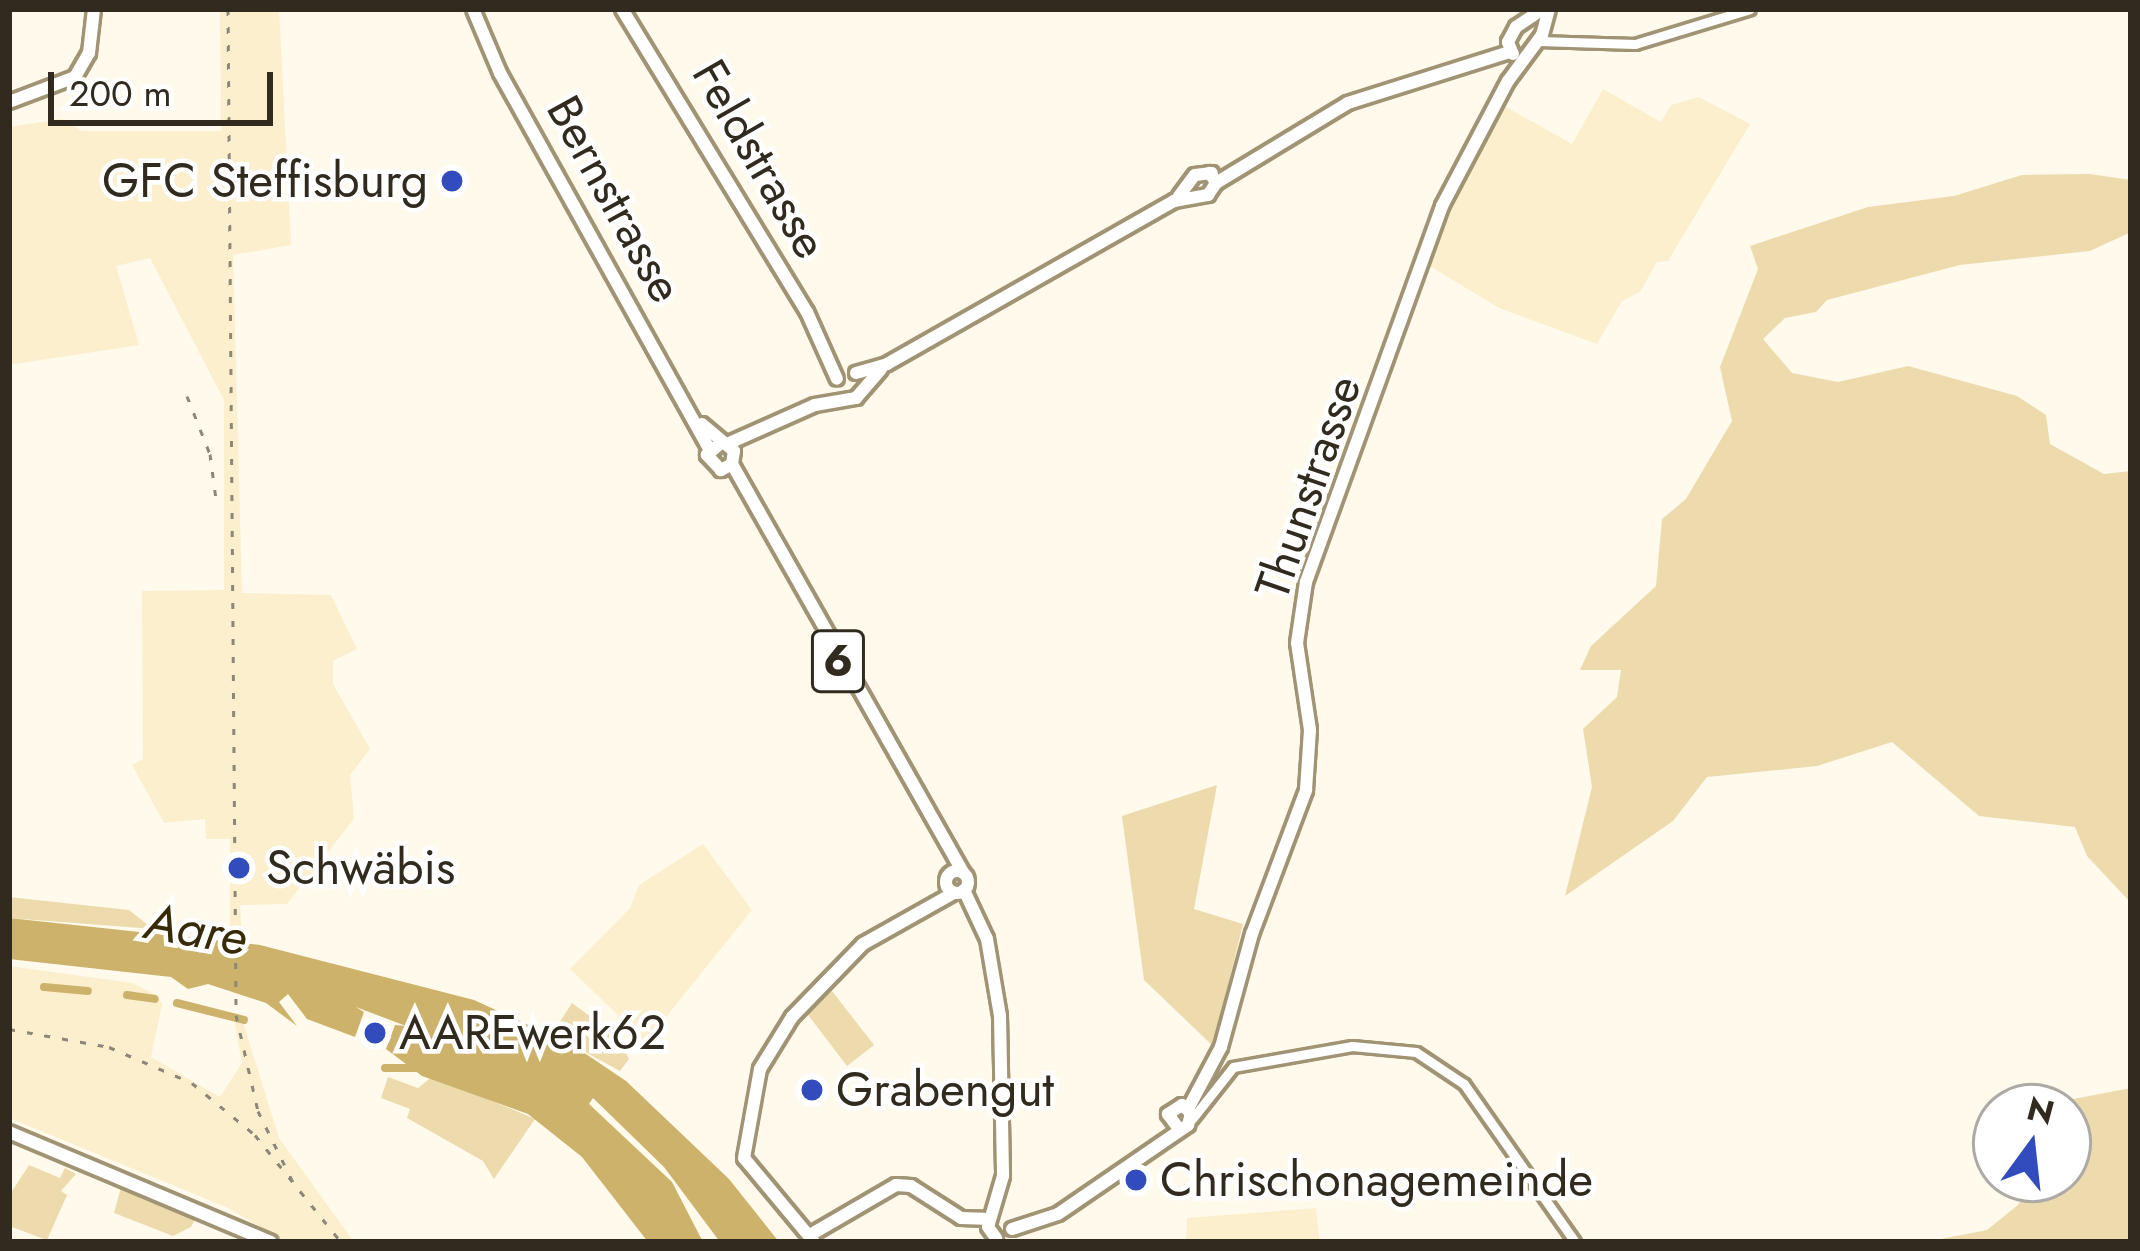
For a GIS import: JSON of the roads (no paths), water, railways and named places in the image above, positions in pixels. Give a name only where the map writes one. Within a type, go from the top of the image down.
[{"type":"main road","points":[[9,102],[75,77],[89,53],[94,9]]},
{"type":"main road","name":"Bernstrasse","points":[[477,9],[510,84],[700,422],[720,445]]},
{"type":"main road","name":"Feldstrasse","points":[[622,9],[665,68],[844,381],[863,387]]},
{"type":"main road","points":[[1194,189],[1208,195],[1213,178],[1348,103],[1485,54],[1514,50],[1542,22]]},
{"type":"main road","points":[[1514,50],[1542,22]]},
{"type":"main road","name":"Thunstrasse","points":[[989,1240],[1002,1223],[1036,1221],[1072,1205],[1154,1144],[1182,1113],[1210,1068],[1306,790],[1310,730],[1297,631],[1306,582],[1442,206],[1508,81],[1514,50]]},
{"type":"main road","points":[[729,464],[751,440],[815,405],[844,381],[886,364],[1174,201],[1194,189],[1198,172],[1213,178]]},
{"type":"main road","points":[[844,381],[856,398],[886,364]]},
{"type":"main road","points":[[729,464],[708,461],[720,445],[751,440]]},
{"type":"main road","points":[[720,445],[729,464]]},
{"type":"main road","name":"6","points":[[729,464],[739,489],[949,850],[955,883]]},
{"type":"main road","points":[[989,1240],[1002,1223],[997,986],[983,922],[955,883],[863,944],[792,1017],[760,1069],[743,1154],[764,1191],[812,1239],[882,1188],[905,1184],[961,1218],[1002,1223]]},
{"type":"main road","points":[[9,1129],[271,1242]]},
{"type":"street","points":[[1542,22],[1566,43],[1635,44],[1750,9]]},
{"type":"street","points":[[1182,1113],[1205,1096],[1223,1072],[1243,1065],[1352,1046],[1416,1052],[1464,1084],[1575,1242]]},
{"type":"waterway","points":[[44,987],[88,991]]},
{"type":"waterway","points":[[127,995],[155,999]]},
{"type":"waterway","points":[[177,1003],[244,1020]]},
{"type":"waterway","points":[[385,1068],[415,1068]]},
{"type":"railway","points":[[228,9],[236,1015],[258,1111],[293,1182]]},
{"type":"railway","points":[[187,396],[210,454],[216,499]]},
{"type":"railway","points":[[9,1029],[109,1047],[192,1083],[255,1135],[341,1242]]},
{"type":"place","name":"GFC Steffisburg","points":[[452,181]]},
{"type":"place","name":"Schwäbis","points":[[239,868]]},
{"type":"place","name":"AAREwerk62","points":[[375,1033]]},
{"type":"place","name":"Grabengut","points":[[812,1090]]},
{"type":"place","name":"Chrischonagemeinde","points":[[1136,1180]]},
{"type":"water label","name":"Aare","points":[[196,929]]}]
